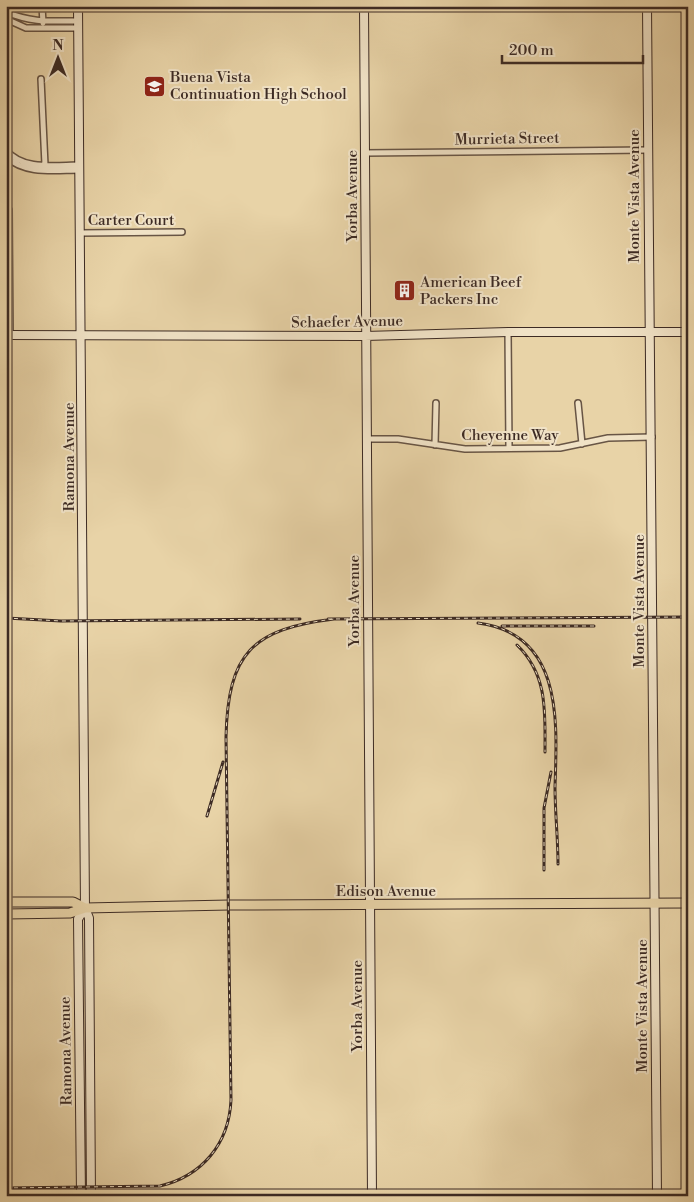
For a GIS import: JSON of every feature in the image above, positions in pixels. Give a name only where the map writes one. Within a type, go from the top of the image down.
[{"type":"main road","name":"Edison Avenue","points":[[6,902],[73,902],[85,908]]},
{"type":"main road","name":"Edison Avenue","points":[[6,914],[70,913],[85,908],[688,903]]},
{"type":"street","points":[[42,6],[42,28]]},
{"type":"street","name":"Ramona Avenue","points":[[78,6],[85,908],[89,918],[91,1196]]},
{"type":"street","name":"Yorba Avenue","points":[[364,6],[372,1196]]},
{"type":"street","name":"Monte Vista Avenue","points":[[647,6],[648,332],[652,437],[657,1196]]},
{"type":"street","points":[[6,12],[18,18],[78,25]]},
{"type":"street","points":[[6,19],[21,27],[42,28],[78,25]]},
{"type":"street","points":[[41,79],[43,85],[44,165]]},
{"type":"street","name":"Murrieta Street","points":[[365,152],[648,150]]},
{"type":"street","points":[[7,154],[18,166],[28,169],[80,167]]},
{"type":"street","points":[[7,154],[22,162],[80,167]]},
{"type":"street","points":[[8,335],[9,210]]},
{"type":"street","name":"Carter Court","points":[[80,233],[182,232]]},
{"type":"street","points":[[508,332],[508,448]]},
{"type":"street","name":"Schaefer Avenue","points":[[8,335],[366,336],[508,332],[688,332]]},
{"type":"street","points":[[435,445],[436,403]]},
{"type":"street","points":[[578,403],[582,444]]},
{"type":"street","name":"Cheyenne Way","points":[[367,439],[398,439],[465,449],[560,448],[608,438],[652,437]]},
{"type":"street","name":"Ramona Avenue","points":[[81,1196],[78,919],[85,908]]},
{"type":"railway","points":[[328,619],[688,617]]},
{"type":"railway","points":[[6,618],[61,621],[300,619]]},
{"type":"railway","points":[[6,1188],[160,1186],[189,1175],[210,1156],[219,1144],[225,1131],[231,1100],[226,737],[232,685],[239,665],[250,650],[264,639],[283,630],[306,623],[334,619]]},
{"type":"railway","points":[[478,623],[506,631],[527,644],[541,663],[550,685],[556,736],[555,797],[558,864]]},
{"type":"railway","points":[[502,626],[594,626]]},
{"type":"railway","points":[[517,645],[534,669],[543,695],[545,752]]},
{"type":"railway","points":[[207,816],[223,762]]},
{"type":"railway","points":[[544,870],[544,808],[551,772]]},
{"type":"place","name":"Buena Vista Continuation High School","points":[[154,86]]},
{"type":"place","name":"American Beef Packers Inc","points":[[404,291]]}]
